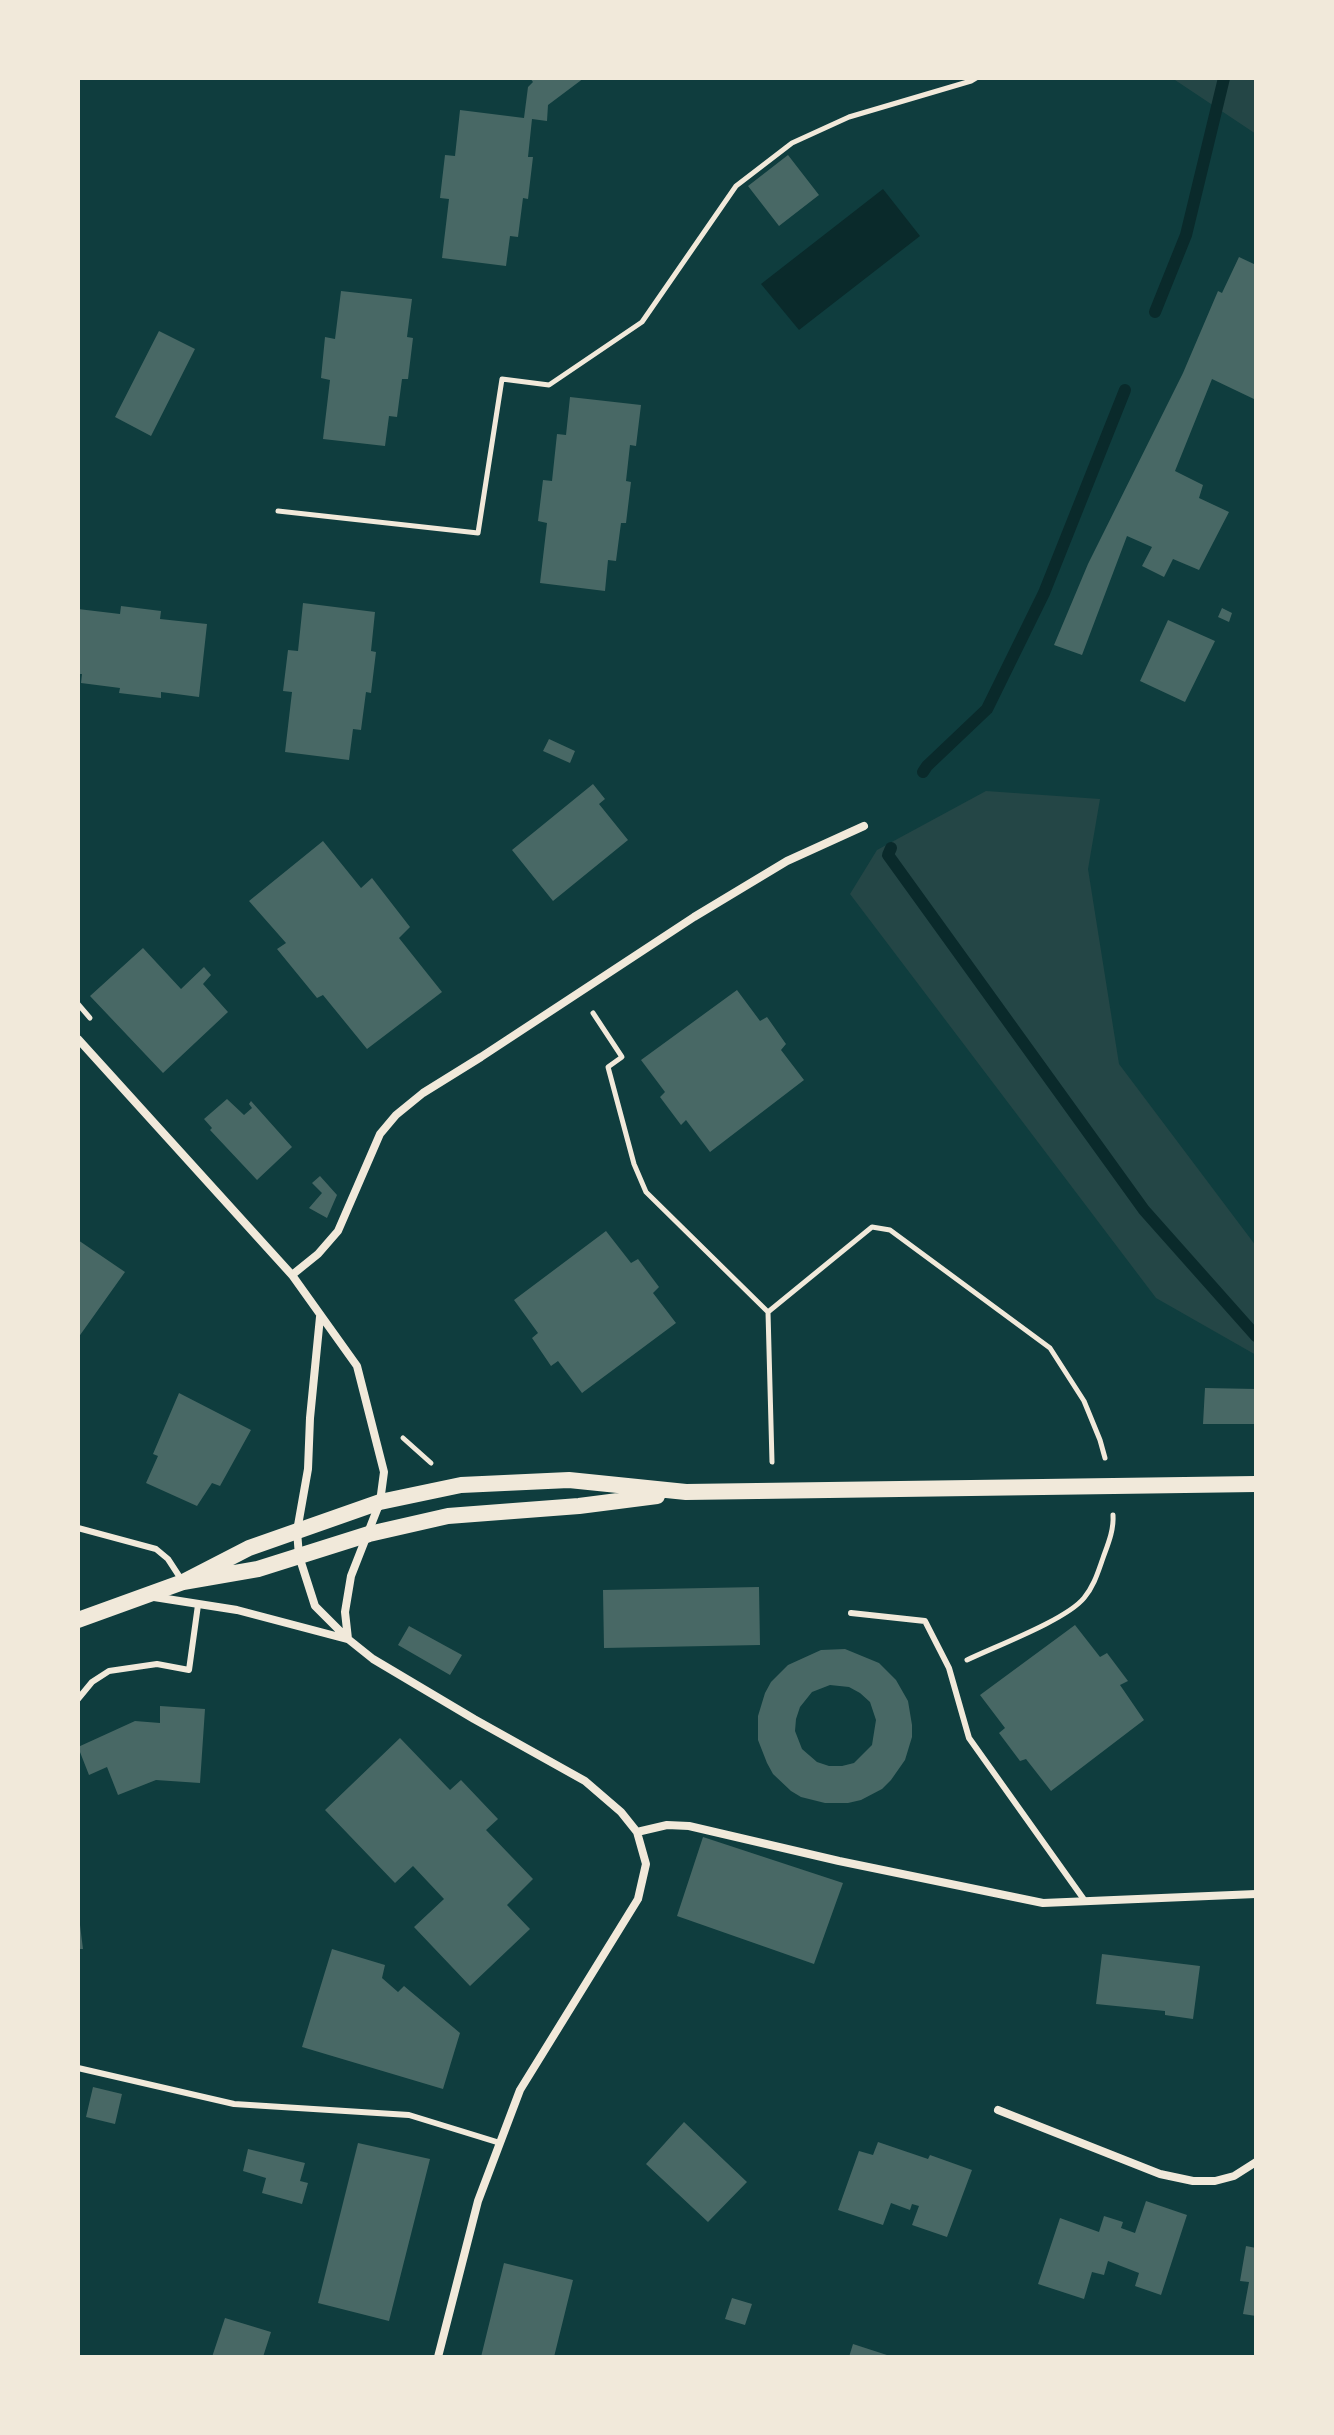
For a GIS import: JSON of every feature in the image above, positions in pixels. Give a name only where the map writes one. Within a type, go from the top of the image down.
[{"type":"main road","points":[[183,1582],[249,1548],[380,1502],[461,1485],[569,1480],[686,1492],[773,1492],[1256,1484]]},
{"type":"main road","points":[[78,1620],[183,1582],[258,1569],[369,1534],[448,1516],[579,1506],[686,1492]]},
{"type":"street","points":[[292,1275],[318,1254],[338,1231],[380,1134],[396,1115],[423,1093],[694,917],[787,861],[864,826]]},
{"type":"street","points":[[78,1039],[292,1275],[357,1366],[384,1472],[380,1502],[351,1576],[345,1612],[348,1639]]},
{"type":"street","points":[[320,1317],[308,1469],[297,1531],[299,1556],[315,1606],[373,1659],[585,1781],[621,1812],[637,1832],[646,1864],[638,1899],[520,2090],[478,2201],[438,2357]]},
{"type":"street","points":[[143,1595],[237,1610],[348,1639]]},
{"type":"street","points":[[637,1832],[667,1825],[689,1826],[1043,1903],[1256,1894]]},
{"type":"street","points":[[998,2110],[1160,2174],[1193,2181],[1215,2181],[1234,2176],[1256,2162]]},
{"type":"lane","points":[[78,1528],[156,1549],[168,1559],[183,1582]]},
{"type":"lane","points":[[78,1699],[92,1682],[109,1671],[157,1664],[189,1670],[198,1605]]},
{"type":"lane","points":[[851,1613],[925,1621],[949,1668],[969,1738],[1085,1901]]},
{"type":"lane","points":[[78,2068],[234,2104],[409,2115],[500,2143]]},
{"type":"path","points":[[278,511],[478,533],[502,379],[549,385],[642,322],[736,186],[792,143],[849,117],[976,78]]},
{"type":"path","points":[[580,992],[622,1057],[608,1067],[634,1164],[646,1192],[768,1312],[773,1492]]},
{"type":"path","points":[[768,1312],[872,1227],[890,1230],[1050,1348],[1084,1401],[1100,1440],[1113,1487],[1112,1532],[1092,1586],[1069,1613],[949,1668]]},
{"type":"shaded area","points":[[1172,78],[1256,78],[1256,134]]},
{"type":"shaded area","points":[[883,189],[920,236],[799,330],[761,284]]},
{"type":"shaded area","points":[[986,791],[1100,799],[1088,869],[1119,1064],[1256,1246],[1256,1355],[1156,1298],[850,894],[877,850]]},
{"type":"building","points":[[530,78],[584,78],[548,105],[547,121],[532,119],[528,157],[533,157],[528,199],[523,198],[518,237],[510,236],[506,266],[442,258],[449,199],[440,198],[445,155],[455,156],[460,110],[524,118],[528,87],[533,82]]},
{"type":"building","points":[[788,155],[819,195],[779,226],[748,186]]},
{"type":"building","points":[[1239,257],[1256,265],[1256,400],[1212,379],[1175,471],[1203,485],[1199,498],[1229,512],[1199,570],[1173,559],[1164,577],[1142,566],[1152,547],[1127,536],[1082,655],[1054,645],[1088,564],[1183,373],[1218,291],[1222,293]]},
{"type":"building","points":[[341,291],[412,299],[407,337],[413,338],[408,379],[402,379],[397,417],[389,416],[385,446],[323,439],[330,380],[321,378],[325,337],[335,339]]},
{"type":"building","points":[[159,331],[195,349],[151,436],[115,417]]},
{"type":"building","points":[[570,397],[641,405],[636,446],[630,445],[626,481],[631,482],[626,523],[621,523],[616,561],[608,560],[605,591],[540,583],[547,523],[538,521],[543,480],[552,481],[557,434],[566,435]]},
{"type":"building","points":[[303,603],[375,612],[371,651],[376,652],[371,693],[366,692],[361,730],[353,729],[349,760],[285,752],[292,692],[283,691],[288,650],[298,651]]},
{"type":"building","points":[[121,606],[161,611],[160,619],[207,624],[199,697],[161,692],[161,698],[119,693],[120,688],[81,683],[82,674],[78,674],[78,609],[120,614]]},
{"type":"building","points":[[1222,608],[1232,613],[1229,622],[1218,617]]},
{"type":"building","points":[[1168,620],[1215,641],[1185,702],[1140,681]]},
{"type":"building","points":[[549,739],[575,751],[570,763],[543,751]]},
{"type":"building","points":[[593,784],[605,799],[599,804],[628,840],[553,901],[512,850]]},
{"type":"building","points":[[323,841],[361,888],[372,878],[410,927],[399,938],[442,992],[367,1049],[323,995],[317,998],[277,949],[286,943],[249,901]]},
{"type":"building","points":[[143,948],[181,989],[204,967],[211,975],[203,984],[228,1012],[163,1073],[90,996]]},
{"type":"building","points":[[737,990],[760,1021],[767,1017],[786,1044],[781,1050],[804,1080],[710,1152],[686,1120],[681,1125],[660,1097],[665,1092],[641,1060]]},
{"type":"building","points":[[227,1099],[244,1115],[252,1108],[249,1104],[251,1101],[292,1147],[257,1180],[210,1130],[212,1128],[204,1119]]},
{"type":"building","points":[[320,1176],[337,1195],[327,1218],[309,1208],[322,1193],[312,1183]]},
{"type":"building","points":[[606,1231],[631,1263],[638,1259],[659,1287],[653,1293],[676,1323],[582,1393],[558,1361],[551,1366],[532,1338],[538,1333],[514,1300]]},
{"type":"building","points":[[78,1240],[125,1272],[78,1338]]},
{"type":"building","points":[[1205,1388],[1256,1389],[1256,1424],[1203,1424]]},
{"type":"building","points":[[179,1393],[251,1430],[220,1486],[212,1483],[197,1506],[146,1483],[158,1456],[153,1454]]},
{"type":"building","points":[[759,1587],[760,1645],[604,1648],[603,1590]]},
{"type":"building","points":[[1075,1625],[1100,1657],[1107,1653],[1128,1681],[1120,1685],[1144,1720],[1051,1791],[1026,1759],[1020,1761],[999,1733],[1005,1728],[980,1695]]},
{"type":"building","points":[[409,1626],[462,1655],[450,1675],[398,1645]]},
{"type":"building","points":[[845,1649],[879,1663],[896,1680],[908,1701],[912,1737],[905,1760],[882,1789],[848,1803],[825,1803],[791,1791],[773,1774],[758,1740],[758,1716],[771,1682],[788,1665],[821,1650]],"holes":[[[830,1685],[849,1687],[870,1702],[876,1720],[872,1745],[854,1763],[829,1766],[817,1762],[802,1749],[795,1731],[800,1707],[812,1692]]]},
{"type":"building","points":[[160,1706],[205,1709],[200,1783],[156,1780],[118,1795],[107,1767],[89,1775],[78,1747],[135,1721],[160,1723]]},
{"type":"building","points":[[400,1738],[450,1790],[461,1780],[498,1819],[486,1830],[533,1879],[507,1905],[530,1929],[470,1986],[414,1927],[444,1899],[413,1866],[395,1883],[325,1810]]},
{"type":"building","points":[[703,1837],[843,1883],[814,1964],[677,1916]]},
{"type":"building","points":[[80,1925],[83,1949],[78,1949]]},
{"type":"building","points":[[332,1949],[385,1965],[382,1978],[398,1992],[404,1986],[460,2033],[443,2089],[302,2047]]},
{"type":"building","points":[[1102,1954],[1200,1966],[1193,2019],[1165,2015],[1165,2011],[1096,2004]]},
{"type":"building","points":[[93,2087],[122,2094],[115,2124],[86,2117]]},
{"type":"building","points":[[684,2122],[747,2182],[708,2222],[646,2164]]},
{"type":"building","points":[[878,2142],[972,2170],[947,2237],[912,2225],[919,2206],[912,2204],[910,2210],[891,2203],[883,2225],[838,2210],[859,2151],[873,2155]]},
{"type":"building","points":[[358,2143],[430,2159],[389,2321],[318,2303]]},
{"type":"building","points":[[248,2149],[305,2163],[300,2181],[308,2183],[302,2204],[262,2193],[266,2178],[243,2171]]},
{"type":"building","points":[[1146,2201],[1187,2215],[1161,2295],[1135,2286],[1139,2273],[1108,2261],[1104,2275],[1092,2272],[1084,2299],[1038,2284],[1060,2218],[1099,2232],[1104,2216],[1123,2222],[1121,2228],[1135,2233]]},
{"type":"building","points":[[1246,2246],[1256,2248],[1256,2316],[1243,2314],[1249,2282],[1240,2281]]},
{"type":"building","points":[[504,2263],[573,2280],[554,2357],[481,2357]]},
{"type":"building","points":[[732,2298],[752,2304],[745,2325],[725,2319]]},
{"type":"building","points":[[225,2318],[271,2332],[263,2357],[212,2357]]},
{"type":"building","points":[[853,2344],[890,2356],[890,2357],[849,2357]]},
{"type":"waterway","points":[[1155,312],[1186,235],[1224,78]]},
{"type":"waterway","points":[[923,772],[987,709],[1044,593],[1125,390]]},
{"type":"waterway","points":[[891,848],[888,855],[1144,1210],[1256,1336]]}]
